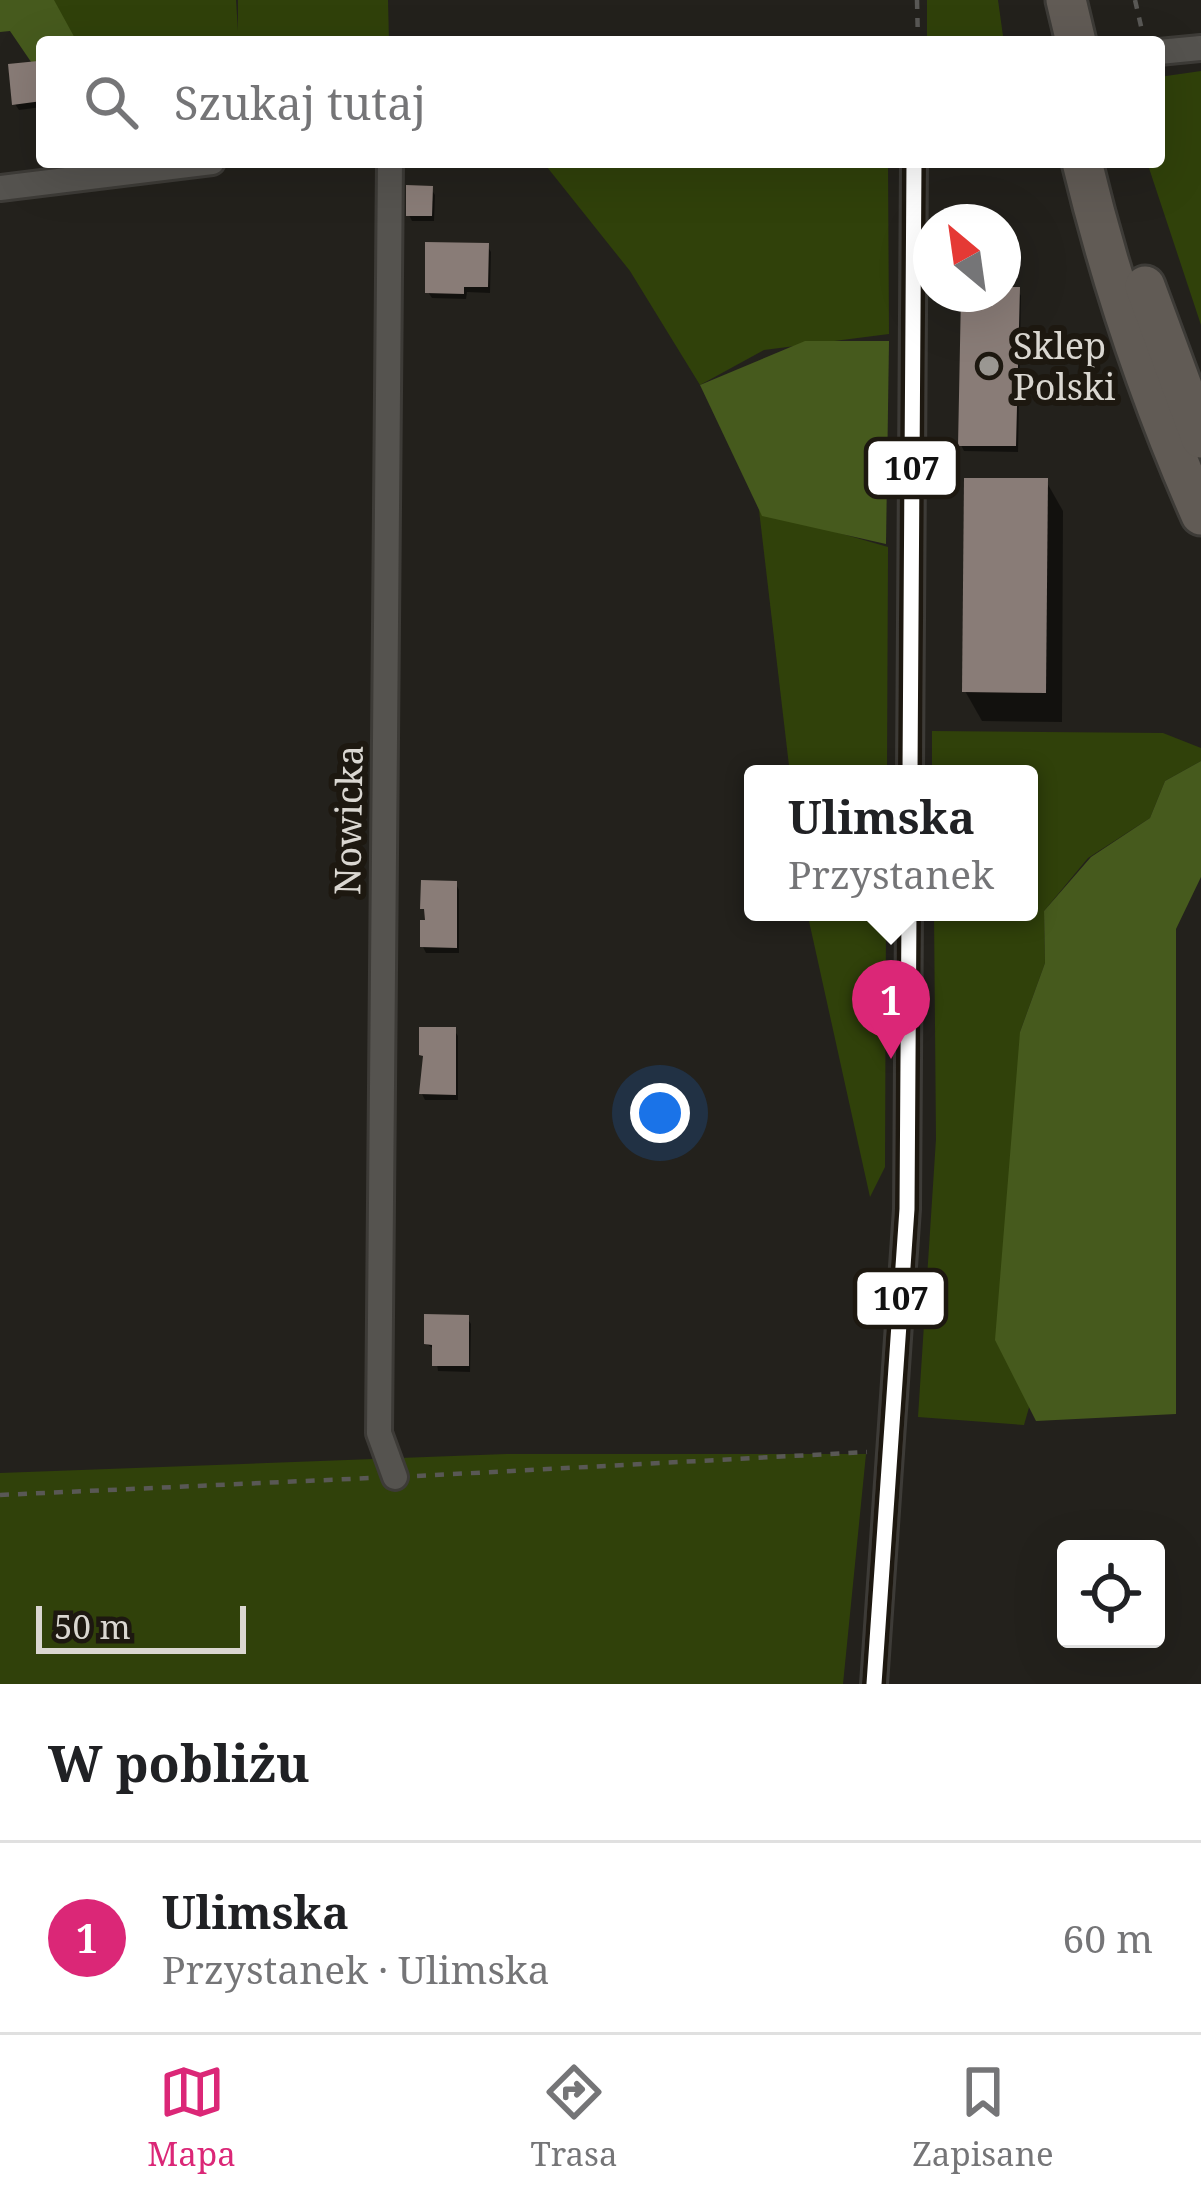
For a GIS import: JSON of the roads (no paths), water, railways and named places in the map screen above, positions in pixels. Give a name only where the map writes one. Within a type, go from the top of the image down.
[{"type":"main road","points":[[1044,0],[1053,36]]},
{"type":"main road","points":[[1066,0],[1075,36]]},
{"type":"main road","points":[[1084,168],[1098,226],[1173,452],[1201,515]]},
{"type":"main road","points":[[1110,168],[1135,258],[1201,438]]},
{"type":"street","points":[[1165,51],[1201,48]]},
{"type":"street","points":[[0,188],[163,168]]},
{"type":"street","name":"Nowicka","points":[[390,168],[379,1433],[394,1477]]},
{"type":"street","points":[[910,765],[914,168]]},
{"type":"street","points":[[874,1684],[907,1209],[909,921]]},
{"type":"place","name":"Sklep Polski","points":[[989,366]]},
{"type":"place","name":"Ulimska","points":[[891,1059]]}]
